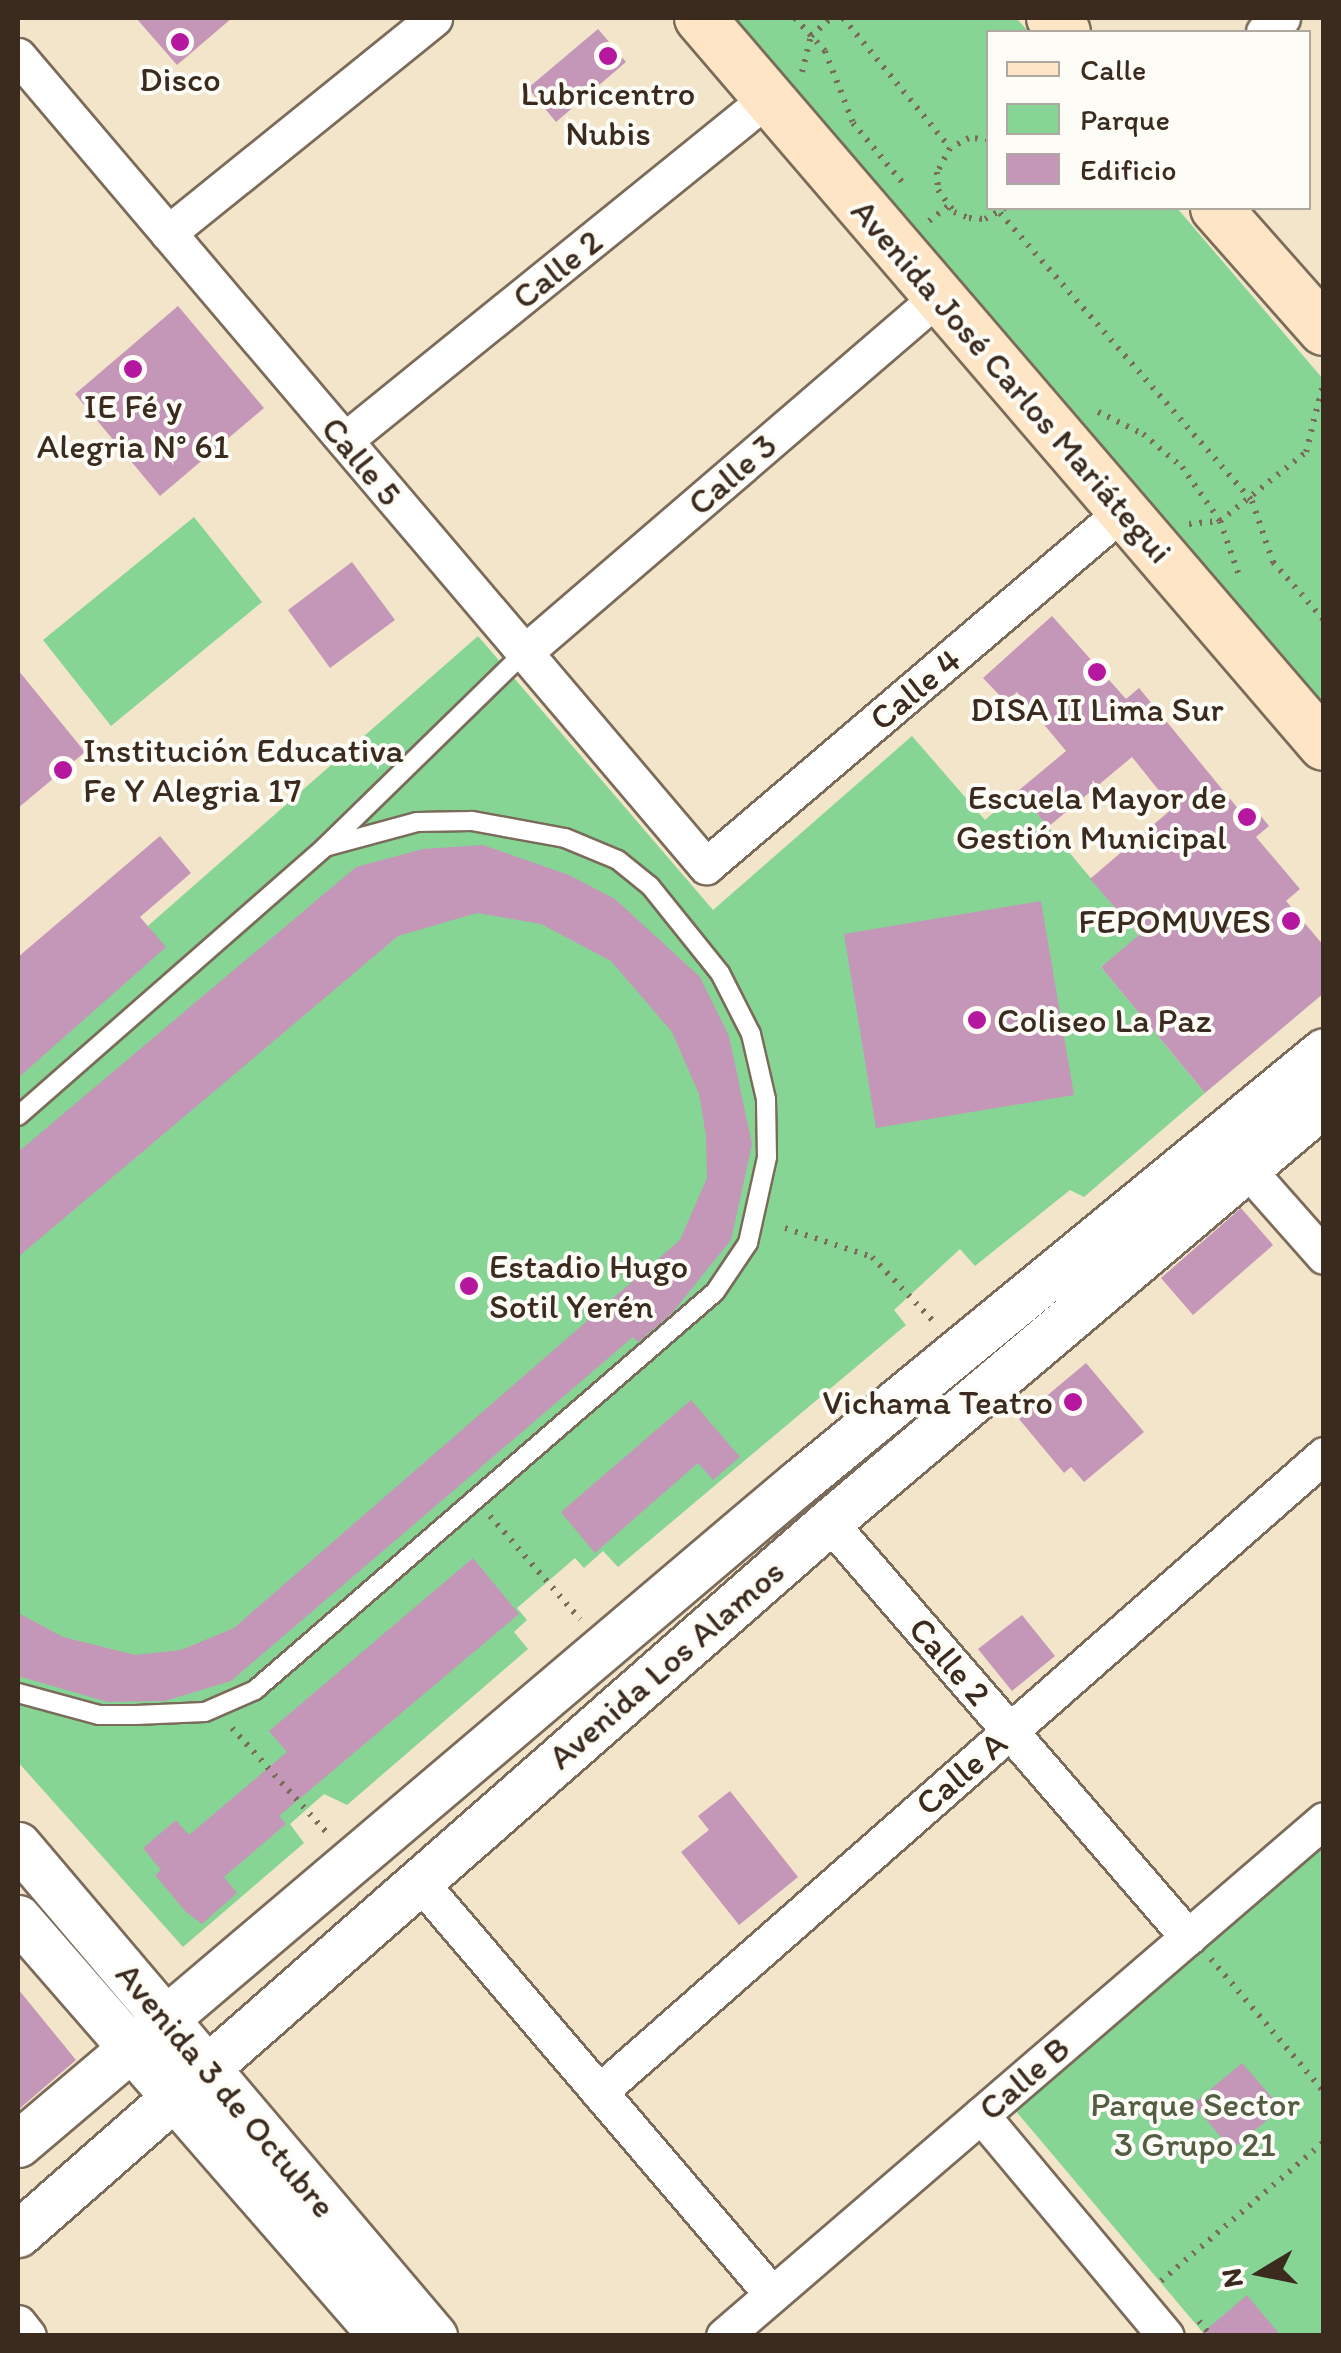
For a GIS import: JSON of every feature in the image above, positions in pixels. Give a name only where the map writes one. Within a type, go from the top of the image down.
[{"type":"main road","name":"Avenida José Carlos Mariátegui","points":[[700,18],[1324,746]]},
{"type":"main road","points":[[1218,210],[1324,330]]},
{"type":"street","points":[[168,233],[434,18]]},
{"type":"street","name":"Calle 5","points":[[18,56],[706,866]]},
{"type":"street","name":"Calle 2","points":[[345,440],[779,110]]},
{"type":"street","name":"Calle 3","points":[[525,652],[939,296]]},
{"type":"street","name":"Calle 4","points":[[706,866],[1131,520]]},
{"type":"street","name":"Avenida Los Alamos","points":[[18,2234],[829,1522],[1199,1181],[1324,1051]]},
{"type":"street","name":"Avenida Los Alamos","points":[[18,2144],[958,1351],[1199,1181],[1247,1169],[1324,1103]]},
{"type":"street","points":[[1247,1169],[1324,1256]]},
{"type":"street","name":"Calle A","points":[[599,2092],[1324,1455]]},
{"type":"street","name":"Calle 2","points":[[829,1522],[1189,1936]]},
{"type":"street","name":"Calle B","points":[[724,2336],[1324,1820]]},
{"type":"street","name":"Avenida 3 de Octubre","points":[[18,1845],[434,2336]]},
{"type":"street","points":[[419,1880],[772,2294]]},
{"type":"street","name":"Avenida 3 de Octubre","points":[[18,1918],[128,2049],[382,2336]]},
{"type":"street","points":[[981,2114],[1150,2290],[1169,2328]]},
{"type":"street","points":[[18,2323],[28,2336]]},
{"type":"lane","points":[[18,1116],[324,847],[525,652]]},
{"type":"lane","points":[[18,1693],[99,1715],[214,1709],[278,1672],[716,1292],[748,1243],[767,1157],[766,1099],[754,1050],[720,973],[691,932],[618,860],[566,838],[472,821],[418,822],[324,847]]},
{"type":"path","points":[[796,18],[825,51],[854,124],[910,191]]},
{"type":"path","points":[[779,110],[811,36],[831,18]]},
{"type":"path","points":[[843,18],[950,148]]},
{"type":"path","points":[[986,139],[969,138],[950,148],[937,172],[948,206],[977,219],[1003,210],[1252,501],[1273,562],[1324,620]]},
{"type":"path","points":[[921,205],[945,233]]},
{"type":"path","points":[[1131,520],[1220,521],[1252,501],[1306,452],[1324,382]]},
{"type":"path","points":[[1084,397],[1182,467],[1220,521],[1242,581],[1253,594]]},
{"type":"path","points":[[785,1228],[872,1257],[958,1351]]},
{"type":"path","points":[[476,1500],[548,1582]]},
{"type":"path","points":[[214,1709],[307,1809]]},
{"type":"path","points":[[1189,1936],[1324,2092]]},
{"type":"path","points":[[1324,2101],[1324,2112]]},
{"type":"path","points":[[1150,2290],[1324,2142]]},
{"type":"path","points":[[1150,2290],[1151,2265]]},
{"type":"path","points":[[1150,2290],[1175,2293]]},
{"type":"path","points":[[1169,2328],[1211,2336]]},
{"type":"green space","points":[[727,18],[1016,18],[1027,30],[986,30],[986,210],[1179,210],[1323,379],[1323,715]]},
{"type":"green space","points":[[194,517],[262,602],[111,726],[43,640]]},
{"type":"green space","name":"Estadio Hugo Sotil Yerén","points":[[478,636],[713,910],[912,736],[985,820],[1018,791],[1139,936],[1101,967],[1205,1093],[1084,1197],[1070,1190],[975,1266],[960,1249],[894,1310],[906,1325],[618,1567],[603,1551],[584,1568],[575,1558],[517,1608],[527,1620],[514,1632],[528,1649],[347,1805],[324,1794],[290,1824],[304,1843],[183,1947],[18,1762],[18,1040]]},
{"type":"green space","name":"Parque Sector 3 Grupo 21","points":[[1323,1845],[1323,2335],[1205,2335],[1014,2109]]},
{"type":"building","name":"Disco","points":[[136,18],[232,18],[177,65]]},
{"type":"building","points":[[598,29],[626,62],[556,122],[528,88]]},
{"type":"building","points":[[178,306],[264,408],[160,496],[75,394]]},
{"type":"building","points":[[352,562],[395,620],[330,668],[288,610]]},
{"type":"building","points":[[1052,616],[1126,699],[1139,688],[1240,811],[1250,803],[1269,826],[1256,837],[1300,889],[1286,901],[1324,946],[1324,993],[1205,1093],[1101,967],[1139,935],[1090,879],[1173,808],[1132,757],[1048,827],[1018,791],[1066,751],[1017,692],[1006,702],[983,678]]},
{"type":"building","points":[[18,670],[85,752],[18,808]]},
{"type":"building","points":[[160,836],[191,873],[140,917],[166,947],[18,1078],[18,957]]},
{"type":"building","points":[[483,845],[569,875],[615,899],[700,977],[729,1036],[752,1144],[731,1240],[672,1313],[638,1342],[633,1337],[231,1681],[165,1701],[108,1702],[18,1676],[18,1613],[63,1637],[135,1655],[181,1650],[234,1628],[680,1240],[707,1178],[706,1136],[699,1094],[672,1032],[611,961],[541,924],[477,913],[398,936],[18,1257],[18,1152],[356,867],[423,849]]},
{"type":"building","points":[[1041,901],[1074,1095],[876,1128],[844,934]]},
{"type":"building","points":[[1241,1208],[1273,1245],[1193,1315],[1161,1278]]},
{"type":"building","points":[[1086,1363],[1144,1432],[1084,1482],[1071,1467],[1064,1473],[1019,1419]]},
{"type":"building","points":[[691,1400],[740,1457],[713,1480],[698,1463],[595,1553],[561,1512]]},
{"type":"building","points":[[473,1558],[519,1614],[279,1816],[286,1824],[224,1877],[237,1893],[202,1924],[185,1911],[155,1875],[161,1870],[143,1848],[176,1820],[189,1835],[287,1752],[269,1731]]},
{"type":"building","points":[[1022,1615],[1055,1656],[1012,1691],[978,1649]]},
{"type":"building","points":[[730,1791],[798,1877],[739,1925],[681,1852],[709,1830],[698,1816]]},
{"type":"building","points":[[18,1989],[76,2060],[18,2110]]},
{"type":"building","points":[[1242,2063],[1281,2108],[1232,2150],[1193,2104]]},
{"type":"building","points":[[1247,2295],[1281,2336],[1199,2336]]},
{"type":"place","name":"Disco","points":[[180,42]]},
{"type":"place","name":"Lubricentro Nubis","points":[[608,56]]},
{"type":"place","name":"IE Fé y Alegria N° 61","points":[[133,369]]},
{"type":"place","name":"DISA II Lima Sur","points":[[1097,672]]},
{"type":"place","name":"Institución Educativa Fe Y Alegria 17","points":[[63,770]]},
{"type":"place","name":"Escuela Mayor de Gestión Municipal","points":[[1247,817]]},
{"type":"place","name":"FEPOMUVES","points":[[1291,921]]},
{"type":"place","name":"Coliseo La Paz","points":[[977,1020]]},
{"type":"place","name":"Estadio Hugo Sotil Yerén","points":[[469,1286]]},
{"type":"place","name":"Vichama Teatro","points":[[1073,1402]]}]
